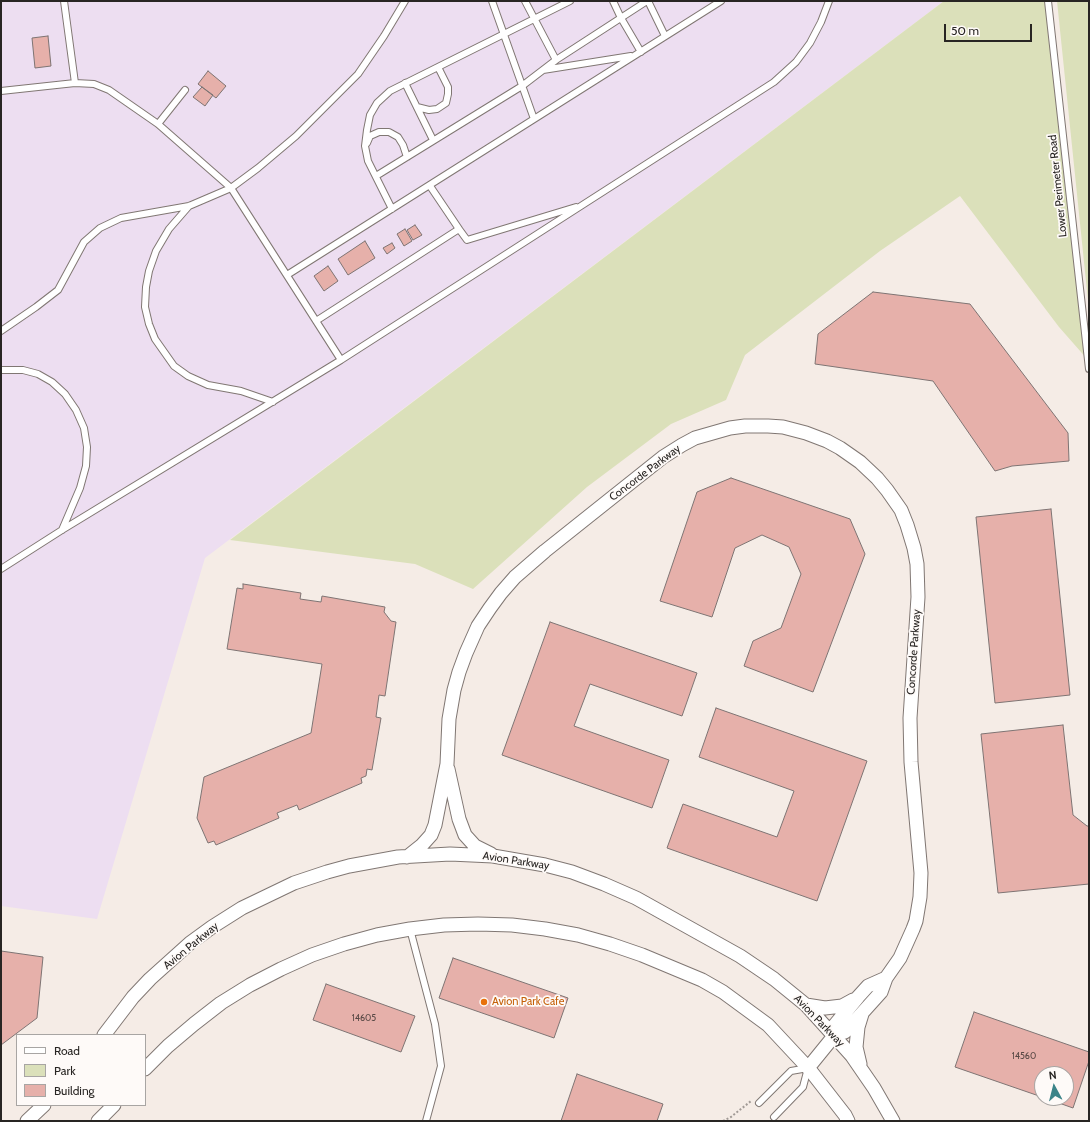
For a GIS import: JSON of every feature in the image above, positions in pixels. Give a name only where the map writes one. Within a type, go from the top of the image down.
[{"type":"street","name":"Concorde Parkway","points":[[408,857],[431,835],[435,825],[447,764],[449,719],[459,672],[466,653],[478,626],[501,593],[515,577],[545,551],[663,457],[695,438],[730,428],[745,426],[768,426],[783,427],[806,433],[827,441],[860,462],[878,478],[901,510],[914,548],[917,564],[918,598],[910,718],[911,762],[921,873],[920,897],[916,921],[900,958],[886,978],[881,992],[845,1032],[834,1036],[808,1068]]},
{"type":"street","name":"Concorde Parkway","points":[[447,764],[459,819],[465,835],[475,846],[493,856]]},
{"type":"street","name":"Avion Parkway","points":[[105,1034],[133,997],[190,943],[242,908],[294,883],[349,866],[398,857],[450,854],[493,856],[545,865],[572,872],[604,884],[636,898],[740,956],[774,979],[806,1005],[852,1056],[874,1088],[893,1121]]},
{"type":"street","points":[[146,1068],[168,1046],[221,1003],[250,985],[312,955],[377,935],[410,929],[444,925],[512,925],[572,934],[610,944],[642,955],[702,980],[723,992],[768,1025],[808,1068],[845,1115],[848,1121]]},
{"type":"street","name":"Concorde Parkway","points":[[834,1036],[834,1026],[858,997],[868,986],[886,978]]},
{"type":"street","points":[[806,1005],[824,1008],[842,1006],[858,997]]},
{"type":"street","points":[[861,1069],[856,1047],[858,1027],[863,1012]]},
{"type":"street","points":[[27,1121],[43,1106]]},
{"type":"street","points":[[98,1121],[113,1106]]},
{"type":"lane","points":[[64,1],[75,83]]},
{"type":"lane","points":[[1,331],[58,290],[84,242],[100,228],[121,218],[189,206],[231,188],[258,168],[296,136],[358,74],[384,36],[404,1]]},
{"type":"lane","points":[[492,1],[534,120]]},
{"type":"lane","points":[[525,1],[556,60]]},
{"type":"lane","points":[[392,209],[368,161],[365,146],[366,130],[370,115],[377,103],[390,91],[405,83],[570,1]]},
{"type":"lane","points":[[613,1],[641,52]]},
{"type":"lane","points":[[376,176],[522,86],[556,60],[647,1],[665,36]]},
{"type":"lane","points":[[287,275],[721,1]]},
{"type":"lane","points":[[1,569],[62,530],[341,360],[774,82],[796,62],[810,43],[821,22],[829,1]]},
{"type":"lane","name":"Lower Perimeter Road","points":[[1048,1],[1089,369]]},
{"type":"lane","points":[[543,70],[634,56]]},
{"type":"lane","points":[[417,107],[429,110],[437,109],[446,103],[448,87],[438,67]]},
{"type":"lane","points":[[1,91],[75,83],[94,84],[109,90],[158,124],[231,188],[341,360]]},
{"type":"lane","points":[[405,83],[434,140]]},
{"type":"lane","points":[[158,124],[185,90]]},
{"type":"lane","points":[[365,146],[370,136],[379,132],[389,132],[398,137],[403,145],[407,157]]},
{"type":"lane","points":[[430,186],[467,240],[584,205]]},
{"type":"lane","points":[[189,206],[169,229],[156,252],[149,271],[146,287],[145,307],[148,324],[155,340],[174,366],[188,376],[208,385],[242,391],[273,402]]},
{"type":"lane","points":[[316,321],[459,229]]},
{"type":"lane","points":[[1,370],[22,370],[38,374],[52,382],[64,394],[76,410],[84,428],[87,447],[86,466],[80,488],[62,530]]},
{"type":"lane","points":[[410,929],[435,1024],[441,1066],[426,1121]]},
{"type":"lane","points":[[759,1103],[790,1071],[808,1068],[803,1087],[774,1117]]},
{"type":"path","points":[[722,1121],[731,1117],[753,1099]]},
{"type":"shaded area","points":[[1,1],[944,1],[205,558],[97,919],[1,906]]},
{"type":"green space","points":[[944,1],[1048,1],[1088,360],[1059,327],[960,196],[880,251],[745,355],[726,400],[671,424],[587,487],[473,589],[415,564],[230,540]]},
{"type":"green space","points":[[1057,1],[1089,1],[1089,310]]},
{"type":"building","points":[[48,36],[51,66],[35,68],[32,38]]},
{"type":"building","points":[[208,71],[226,86],[216,98],[198,84]]},
{"type":"building","points":[[202,87],[213,95],[205,106],[193,97]]},
{"type":"building","points":[[415,225],[422,235],[413,240],[407,230]]},
{"type":"building","points":[[405,229],[412,241],[404,246],[397,234]]},
{"type":"building","points":[[365,241],[375,258],[348,275],[338,259]]},
{"type":"building","points":[[392,243],[395,248],[387,254],[383,248]]},
{"type":"building","points":[[328,266],[338,281],[324,291],[314,276]]},
{"type":"building","points":[[873,292],[970,304],[1068,433],[1069,461],[1012,466],[995,471],[933,381],[815,364],[818,334]]},
{"type":"building","points":[[731,478],[850,519],[865,554],[813,692],[744,666],[753,641],[781,628],[801,574],[789,547],[762,535],[735,548],[712,617],[660,601],[697,492]]},
{"type":"building","points":[[1051,509],[1070,695],[995,703],[976,517]]},
{"type":"building","points":[[243,584],[301,593],[300,599],[321,602],[322,596],[385,607],[384,612],[391,621],[396,622],[385,696],[379,695],[376,717],[381,718],[372,770],[367,769],[366,776],[361,778],[362,783],[299,810],[297,805],[277,813],[279,818],[216,845],[214,841],[208,843],[197,818],[204,777],[311,733],[322,664],[227,649],[237,588],[243,589]]},
{"type":"building","points":[[550,622],[697,673],[682,716],[590,684],[574,726],[669,760],[652,808],[502,755]]},
{"type":"building","points":[[716,708],[867,761],[817,901],[667,848],[683,804],[777,837],[794,791],[699,757]]},
{"type":"building","points":[[1063,725],[1073,815],[1089,826],[1089,884],[998,893],[981,734]]},
{"type":"building","points":[[1,951],[43,957],[37,1018],[1,1045]]},
{"type":"building","points":[[453,958],[568,998],[554,1038],[439,998]]},
{"type":"building","points":[[326,984],[415,1016],[401,1052],[313,1020]]},
{"type":"building","points":[[974,1012],[1089,1052],[1089,1061],[1074,1105],[1074,1066],[1034,1066],[1034,1094],[955,1067]]},
{"type":"building","points":[[577,1074],[663,1104],[657,1121],[561,1121]]},
{"type":"place","name":"Avion Park Cafe","points":[[484,1002]]}]
